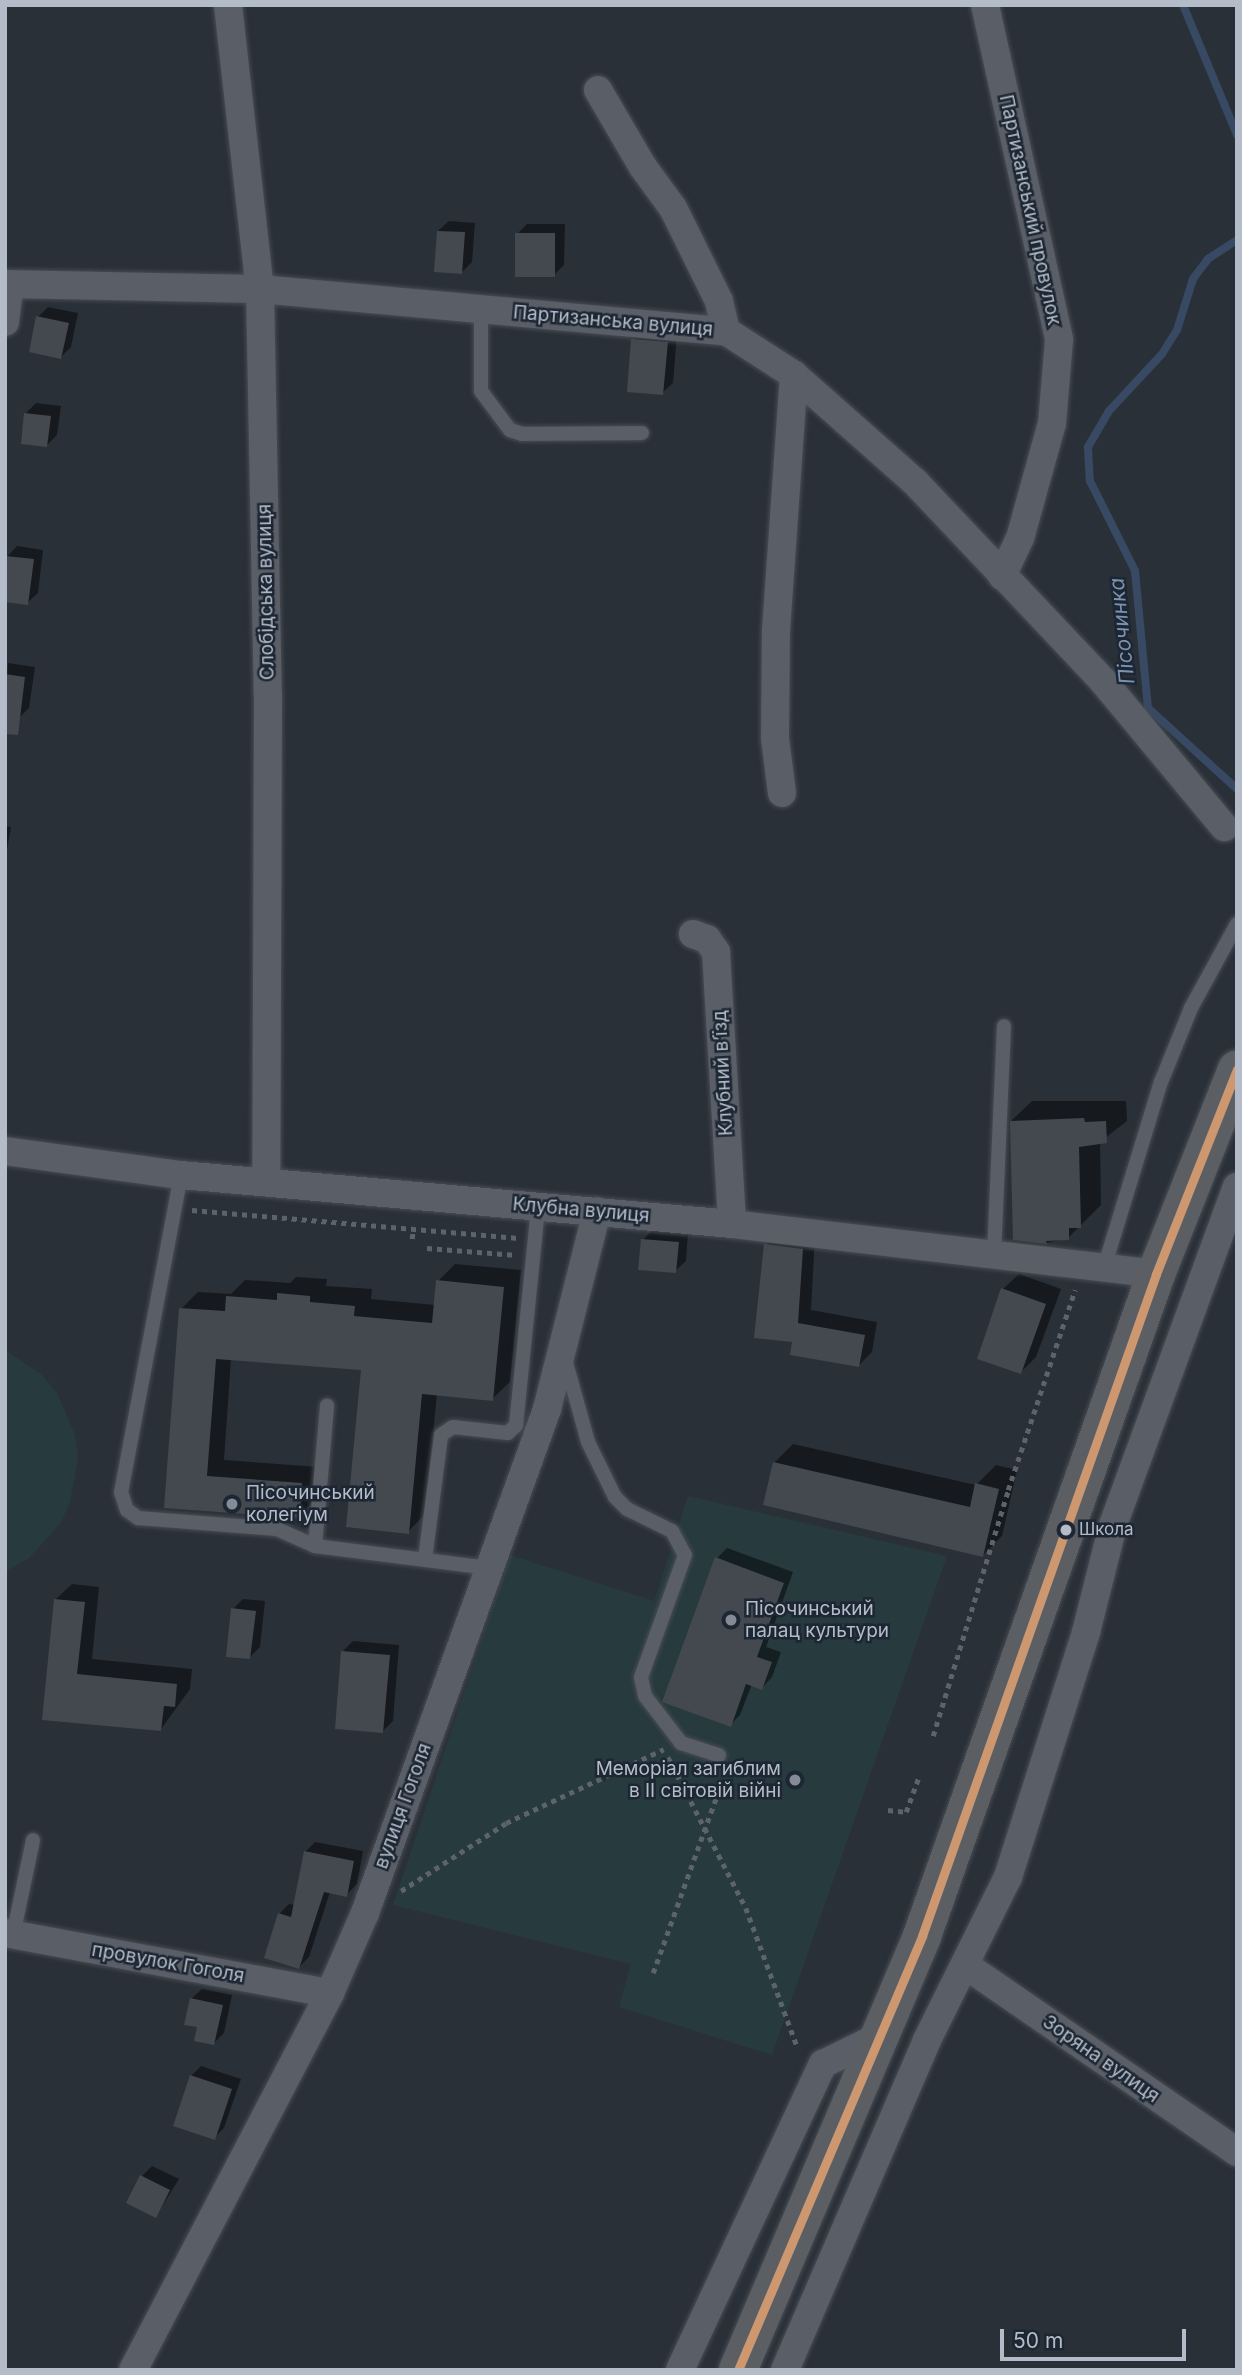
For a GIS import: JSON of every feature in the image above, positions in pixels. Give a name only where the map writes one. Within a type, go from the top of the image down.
[{"type":"highway","points":[[738,2370],[922,1936],[1156,1275],[1237,1069]]},
{"type":"street","name":"Слобідська вулиця","points":[[228,5],[260,289],[268,695],[266,1180]]},
{"type":"street","name":"Партизанський провулок","points":[[985,5],[1059,340],[1052,424],[1020,538],[1002,576]]},
{"type":"street","points":[[598,90],[643,167],[673,208],[719,301],[726,331]]},
{"type":"street","name":"Партизанська вулиця","points":[[7,284],[260,289],[726,331],[794,375],[916,483],[1103,681],[1224,827]]},
{"type":"street","points":[[5,322],[7,284]]},
{"type":"street","points":[[782,793],[775,738],[776,631],[794,375]]},
{"type":"street","name":"Клубний в’їзд","points":[[693,934],[707,939],[716,952],[732,1224]]},
{"type":"street","name":"Клубна вулиця","points":[[5,1151],[181,1175],[266,1180],[732,1224],[1156,1275]]},
{"type":"street","points":[[785,2370],[927,2040],[1008,1877],[1086,1632],[1113,1525],[1237,1187]]},
{"type":"street","name":"вулиця Гоголя","points":[[133,2370],[330,1993],[365,1913],[564,1355],[597,1211]]},
{"type":"street","name":"провулок Гоголя","points":[[9,1934],[330,1993]]},
{"type":"street","name":"Зоряна вулиця","points":[[965,1965],[1237,2152]]},
{"type":"street","points":[[680,2370],[823,2064],[880,2036]]},
{"type":"lane","points":[[481,309],[481,391],[510,430],[522,434],[642,433]]},
{"type":"lane","points":[[1094,1267],[1161,1082],[1191,1008],[1237,924]]},
{"type":"lane","points":[[995,1255],[1004,1026]]},
{"type":"lane","points":[[181,1175],[177,1209],[121,1492],[123,1505],[138,1518],[277,1529],[315,1546],[489,1568]]},
{"type":"lane","points":[[425,1559],[441,1435],[453,1427],[504,1434],[516,1425],[538,1207]]},
{"type":"lane","points":[[564,1355],[588,1441],[615,1497],[627,1509],[672,1531],[683,1544],[685,1555],[641,1677],[652,1711],[681,1743],[719,1755]]},
{"type":"lane","points":[[315,1546],[327,1406]]},
{"type":"lane","points":[[9,1934],[33,1840]]},
{"type":"path","points":[[177,1209],[535,1240]]},
{"type":"path","points":[[412,1238],[413,1229]]},
{"type":"path","points":[[427,1248],[533,1257]]},
{"type":"path","points":[[933,1736],[1008,1490],[1094,1267]]},
{"type":"path","points":[[365,1913],[506,1824],[681,1743]]},
{"type":"path","points":[[665,1749],[704,1832],[746,1908],[796,2046]]},
{"type":"path","points":[[888,1810],[906,1812],[919,1777]]},
{"type":"path","points":[[653,1973],[721,1784]]},
{"type":"green space","points":[[5,1350],[42,1375],[57,1393],[75,1435],[78,1458],[70,1503],[60,1524],[29,1558],[5,1572]]},
{"type":"green space","points":[[688,1496],[947,1556],[772,2055],[619,2007],[631,1964],[393,1905],[510,1555],[654,1601]]},
{"type":"building","points":[[437,231],[465,232],[462,274],[434,272]]},
{"type":"building","points":[[515,233],[555,233],[555,277],[515,277]]},
{"type":"building","points":[[36,316],[69,323],[61,359],[29,352]]},
{"type":"building","points":[[631,339],[668,342],[663,395],[627,392]]},
{"type":"building","points":[[24,413],[51,416],[47,447],[21,444]]},
{"type":"building","points":[[5,556],[34,559],[28,605],[5,602]]},
{"type":"building","points":[[5,674],[25,677],[18,735],[5,734]]},
{"type":"building","points":[[1084,1118],[1085,1122],[1106,1121],[1107,1143],[1079,1147],[1081,1228],[1069,1228],[1069,1240],[1046,1241],[1047,1244],[1013,1240],[1010,1121]]},
{"type":"building","points":[[641,1239],[679,1242],[676,1273],[638,1270]]},
{"type":"building","points":[[764,1244],[803,1249],[798,1323],[865,1335],[859,1367],[790,1355],[792,1342],[754,1338]]},
{"type":"building","points":[[436,1280],[504,1287],[493,1401],[422,1394],[409,1534],[346,1527],[361,1370],[216,1359],[207,1476],[302,1483],[300,1518],[164,1508],[179,1308],[225,1311],[226,1296],[277,1300],[277,1293],[310,1296],[310,1302],[355,1306],[354,1316],[432,1323]]},
{"type":"building","points":[[1001,1288],[1046,1304],[1021,1374],[977,1359]]},
{"type":"building","points":[[773,1462],[970,1507],[975,1483],[999,1489],[983,1557],[763,1505]]},
{"type":"building","name":"Пісочинський палац культури","points":[[715,1557],[784,1583],[757,1657],[772,1662],[762,1690],[746,1684],[731,1727],[662,1702]]},
{"type":"building","points":[[54,1599],[85,1602],[77,1674],[177,1684],[175,1707],[164,1706],[161,1731],[42,1720]]},
{"type":"building","points":[[231,1608],[256,1611],[250,1659],[226,1657]]},
{"type":"building","points":[[341,1651],[390,1655],[383,1733],[335,1729]]},
{"type":"building","points":[[304,1851],[354,1861],[347,1897],[324,1892],[299,1969],[264,1958],[278,1913],[291,1917]]},
{"type":"building","points":[[190,1998],[223,2005],[214,2045],[194,2041],[197,2027],[184,2025]]},
{"type":"building","points":[[190,2075],[232,2089],[215,2140],[173,2126]]},
{"type":"building","points":[[140,2175],[170,2190],[156,2218],[126,2203]]},
{"type":"waterway","name":"Пісочинка","points":[[1183,5],[1237,135]]},
{"type":"waterway","name":"Пісочинка","points":[[1237,240],[1208,259],[1193,279],[1177,330],[1162,354],[1109,411],[1088,447],[1090,481],[1135,571],[1148,708],[1237,789]]},
{"type":"transit line","points":[[738,2370],[922,1936],[1156,1274],[1237,1069]]},
{"type":"place","name":"Пісочинський колегіум","points":[[232,1504]]},
{"type":"place","name":"Школа","points":[[1066,1530]]},
{"type":"place","name":"Пісочинський палац культури","points":[[731,1620]]},
{"type":"place","name":"Меморіал загиблим в II світовій війні","points":[[795,1780]]}]
